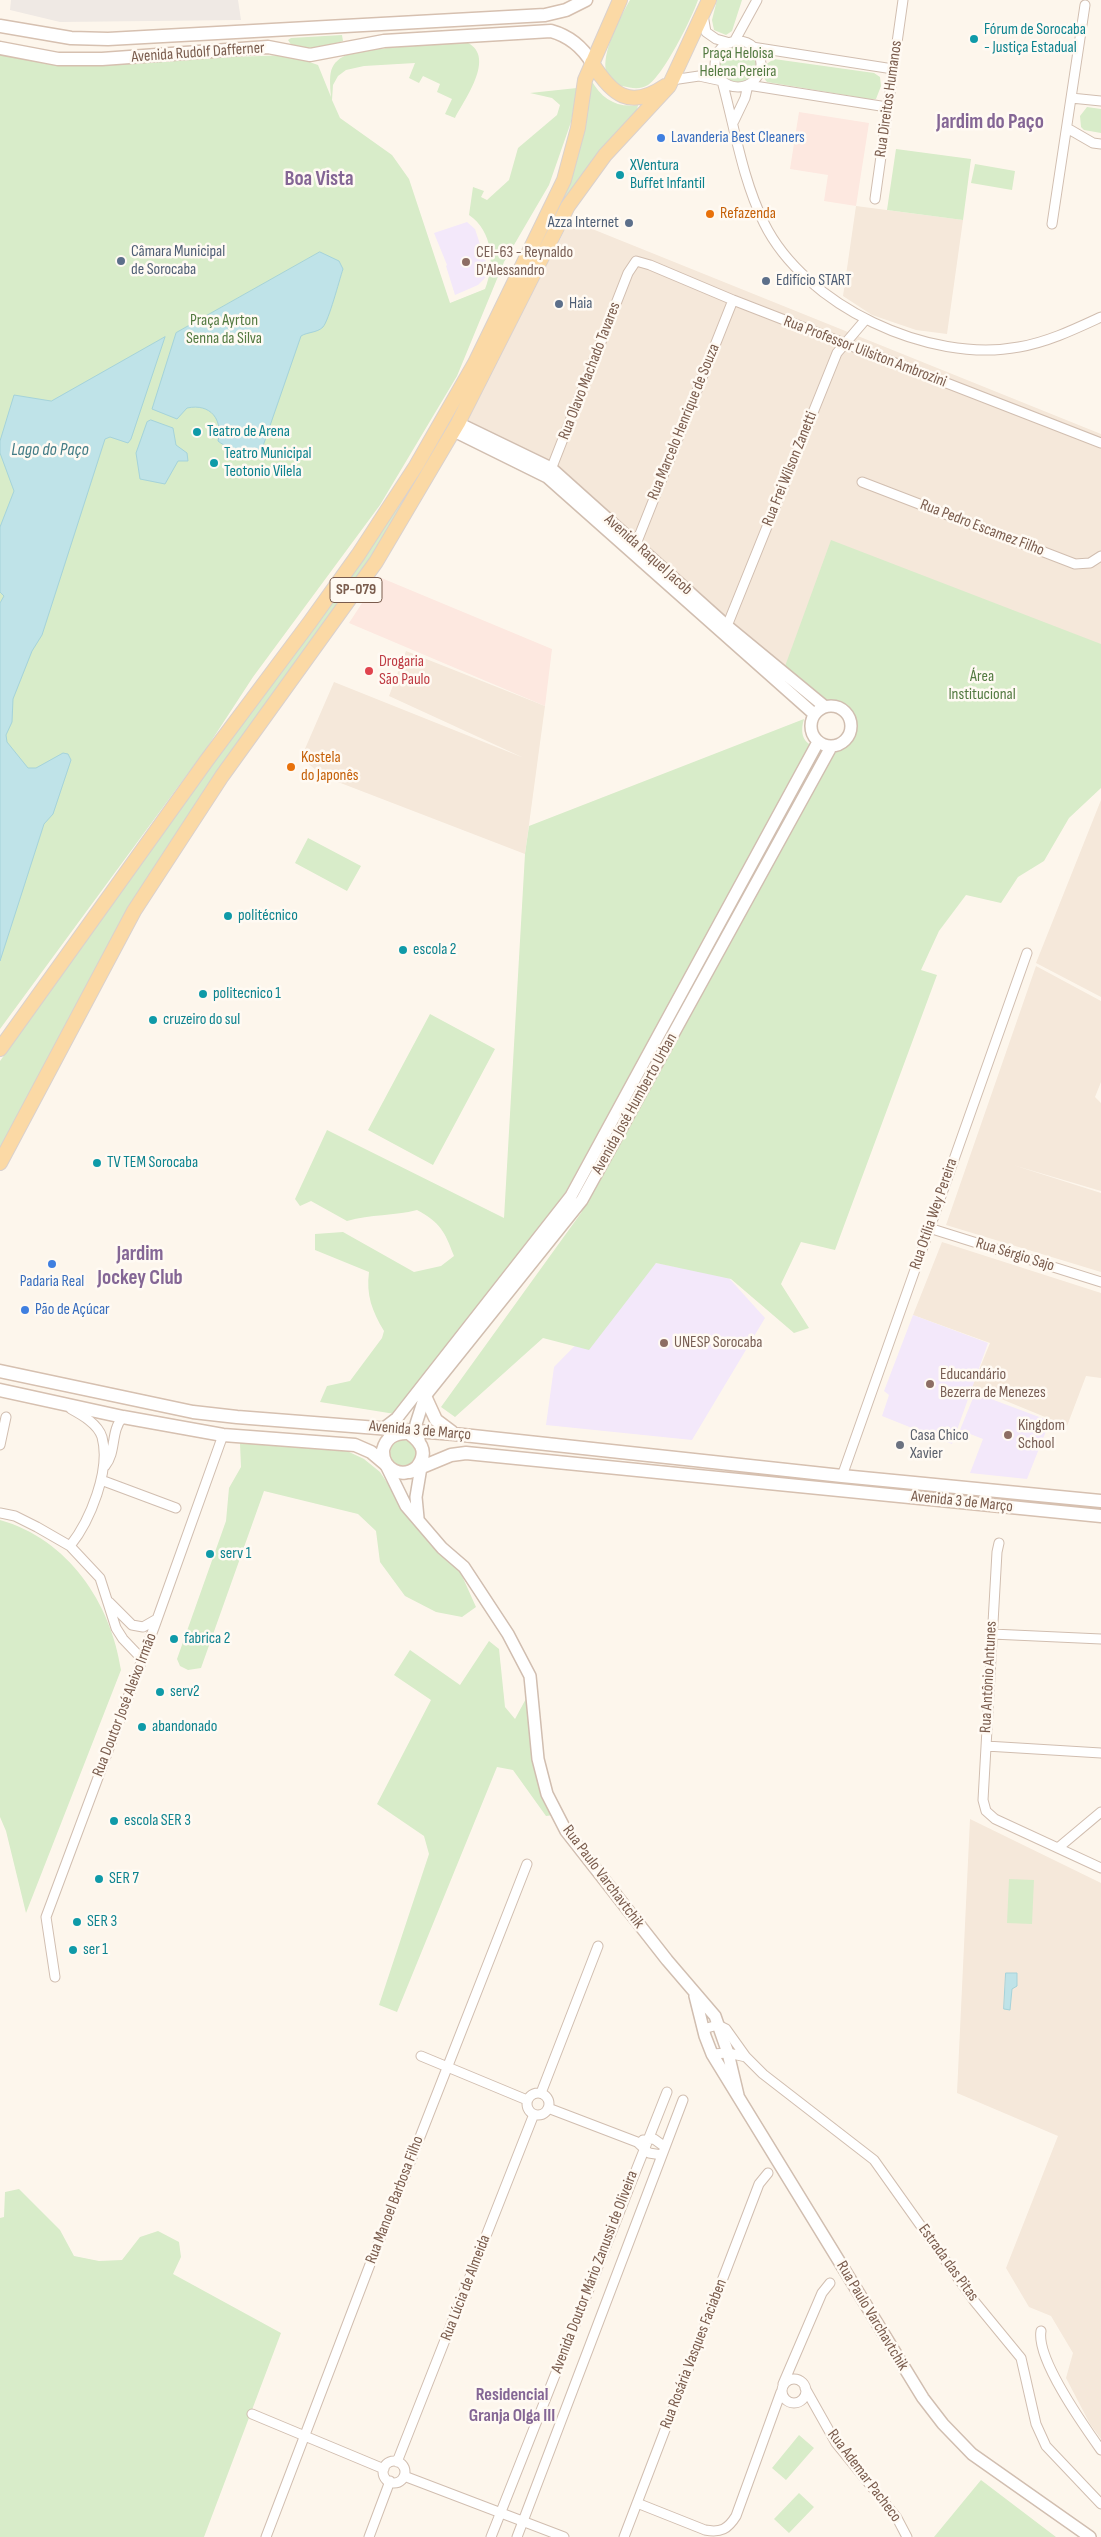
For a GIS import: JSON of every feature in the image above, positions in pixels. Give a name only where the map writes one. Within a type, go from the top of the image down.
[{"type":"main road","name":"Avenida Rudolf Dafferner","points":[[0,26],[62,37],[89,38],[545,15],[566,10],[586,0]]},
{"type":"main road","name":"SP-079","points":[[0,1050],[207,760],[337,585],[421,459],[475,362],[564,180],[578,128],[585,80],[620,0]]},
{"type":"main road","name":"SP-079","points":[[0,1163],[134,911],[212,792],[376,562],[456,427],[568,206],[605,155],[658,100],[672,80],[707,5]]},
{"type":"main road","points":[[340,50],[347,41],[345,26]]},
{"type":"main road","points":[[290,29],[282,36],[280,42],[282,46],[292,53]]},
{"type":"main road","name":"Avenida Rudolf Dafferner","points":[[0,48],[58,58],[102,59],[268,47],[310,55],[384,41],[552,31],[564,35],[586,53],[592,63]]},
{"type":"main road","points":[[599,48],[600,76]]},
{"type":"main road","points":[[592,63],[611,90],[622,96],[642,98],[655,92],[672,80]]},
{"type":"main road","name":"Avenida 3 de Março","points":[[0,1371],[193,1412],[293,1423],[384,1428],[413,1434],[454,1434],[842,1476],[1101,1501]]},
{"type":"main road","name":"Avenida 3 de Março","points":[[0,1390],[123,1417],[223,1435],[355,1445],[371,1452],[387,1465]]},
{"type":"main road","points":[[425,1396],[436,1420],[454,1434]]},
{"type":"main road","points":[[398,1433],[413,1434],[423,1449],[421,1469],[397,1472],[387,1465],[383,1450],[390,1437],[398,1433]]},
{"type":"main road","name":"Avenida 3 de Março","points":[[421,1469],[451,1455],[466,1453],[1101,1516]]},
{"type":"main road","points":[[823,1488],[836,1485],[842,1476]]},
{"type":"street","points":[[757,0],[732,42],[724,46],[716,56],[716,70],[722,81],[734,121],[738,154],[750,191],[765,224],[789,260],[816,287],[866,319],[922,341],[975,349],[1018,347],[1061,335],[1101,317]]},
{"type":"street","name":"Rua Direitos Humanos","points":[[875,199],[903,0]]},
{"type":"street","points":[[707,5],[706,32],[716,39],[740,42],[752,47],[893,69]]},
{"type":"street","points":[[1052,224],[1085,5]]},
{"type":"street","points":[[734,121],[745,98],[748,85],[758,74],[760,67],[757,52],[752,47]]},
{"type":"street","points":[[672,80],[699,76],[722,81],[732,86],[748,85],[887,107]]},
{"type":"street","points":[[1071,98],[1101,101]]},
{"type":"street","points":[[1067,128],[1093,143],[1101,144]]},
{"type":"street","points":[[1063,154],[1068,145],[1075,139],[1083,138]]},
{"type":"street","name":"Rua Professor Uilsiton Ambrozini","points":[[632,264],[636,261],[650,264],[733,300],[1101,443]]},
{"type":"street","name":"Rua Olavo Machado Tavares","points":[[549,473],[632,264]]},
{"type":"street","name":"Rua Marcelo Henrique de Souza","points":[[636,544],[733,300]]},
{"type":"street","name":"Rua Frei Wilson Zanetti","points":[[727,626],[837,354],[866,319]]},
{"type":"street","name":"Avenida Raquel Jacob","points":[[456,427],[549,473],[636,544],[727,626],[824,706],[840,707],[846,712],[852,726],[846,740],[831,747]]},
{"type":"street","name":"Avenida Raquel Jacob","points":[[549,473],[814,714]]},
{"type":"street","name":"Rua Pedro Escamez Filho","points":[[862,482],[1075,564],[1090,563],[1101,556]]},
{"type":"street","points":[[824,706],[814,714],[810,729],[818,742],[831,747]]},
{"type":"street","name":"Avenida José Humberto Urban","points":[[384,1428],[397,1418],[571,1196],[818,742]]},
{"type":"street","name":"Avenida José Humberto Urban","points":[[413,1434],[418,1413],[425,1396],[582,1200],[831,747]]},
{"type":"street","name":"Rua Otília Wey Pereira","points":[[842,1476],[1027,953]]},
{"type":"street","name":"Rua Sérgio Sajo","points":[[929,1228],[1101,1282]]},
{"type":"street","points":[[60,1402],[82,1415],[102,1436],[105,1466],[80,1533],[70,1546]]},
{"type":"street","points":[[0,1445],[6,1417]]},
{"type":"street","points":[[105,1466],[112,1457],[117,1424],[123,1417]]},
{"type":"street","name":"Rua Doutor José Aleixo Irmão","points":[[55,1977],[46,1917],[223,1435]]},
{"type":"street","name":"Rua Paulo Varchavtchik","points":[[387,1465],[400,1496],[442,1548],[464,1567],[508,1634],[530,1676],[538,1759],[547,1794],[566,1831],[667,1960],[716,2016],[728,2052],[738,2095]]},
{"type":"street","points":[[418,1518],[421,1469]]},
{"type":"street","points":[[101,1480],[176,1508]]},
{"type":"street","points":[[0,1513],[15,1516],[70,1546],[100,1578],[116,1628],[123,1639],[142,1659]]},
{"type":"street","name":"Rua Antônio Antunes","points":[[999,1543],[983,1800],[986,1811],[995,1819],[1058,1848]]},
{"type":"street","points":[[109,1602],[132,1626],[143,1627],[157,1619]]},
{"type":"street","points":[[992,1634],[1101,1639]]},
{"type":"street","points":[[986,1746],[1101,1753]]},
{"type":"street","points":[[1101,1812],[1058,1848],[1101,1868]]},
{"type":"street","name":"Rua Manoel Barbosa Filho","points":[[266,2537],[446,2068],[527,1864]]},
{"type":"street","points":[[541,2093],[598,1946]]},
{"type":"street","name":"Rua Paulo Varchavtchik","points":[[693,1989],[712,2054],[923,2398],[943,2424],[972,2454],[1081,2537]]},
{"type":"street","points":[[703,2028],[715,2024],[720,2025]]},
{"type":"street","name":"Estrada das Pitas","points":[[720,2025],[726,2029],[746,2057],[763,2074],[874,2160],[975,2302],[1021,2358],[1036,2424],[1046,2446],[1101,2504]]},
{"type":"street","points":[[712,2054],[728,2052]]},
{"type":"street","name":"Estrada das Pitas","points":[[728,2052],[746,2057]]},
{"type":"street","points":[[421,2056],[527,2100]]},
{"type":"street","points":[[640,2146],[647,2139],[667,2092]]},
{"type":"street","points":[[541,2093],[548,2100],[548,2108],[542,2114],[534,2114],[527,2108],[527,2100],[531,2095],[541,2093]]},
{"type":"street","name":"Avenida Doutor Mário Zanussi de Oliveira","points":[[518,2537],[683,2100]]},
{"type":"street","points":[[548,2108],[640,2146],[655,2156],[663,2151],[654,2139],[647,2139]]},
{"type":"street","name":"Rua Lúcia de Almeida","points":[[397,2462],[534,2114]]},
{"type":"street","name":"Avenida Doutor Mário Zanussi de Oliveira","points":[[491,2537],[640,2146]]},
{"type":"street","name":"Rua Rosária Vasques Faciaben","points":[[624,2537],[759,2184],[768,2174]]},
{"type":"street","points":[[638,2503],[705,2530],[717,2532],[731,2526],[774,2415],[782,2388],[822,2293],[830,2283]]},
{"type":"street","points":[[1042,2331],[1040,2339],[1044,2354],[1078,2416],[1101,2450]]},
{"type":"street","name":"Rua Ademar Pacheco","points":[[796,2358],[798,2372],[819,2416]]},
{"type":"street","points":[[774,2415],[783,2406],[796,2402],[805,2396],[805,2386],[793,2378],[782,2388]]},
{"type":"street","points":[[782,2388],[785,2399],[796,2402]]},
{"type":"street","name":"Rua Ademar Pacheco","points":[[796,2402],[810,2406],[819,2416],[850,2462],[897,2518],[907,2537]]},
{"type":"street","points":[[252,2414],[384,2469]]},
{"type":"street","points":[[397,2462],[404,2467],[404,2476],[398,2482],[390,2482],[384,2476],[384,2469],[388,2463],[397,2462]]},
{"type":"street","points":[[404,2476],[564,2537]]},
{"type":"street","points":[[369,2537],[390,2482]]},
{"type":"street","name":"Rua Paulo Varchavtchik","points":[[1042,2506],[1090,2537]]},
{"type":"shaded area","points":[[11,0],[238,0],[241,20],[60,22],[10,10]]},
{"type":"shaded area","points":[[799,112],[869,123],[856,206],[824,201],[828,175],[790,169]]},
{"type":"shaded area","points":[[856,206],[963,220],[947,334],[916,330],[872,315],[843,296]]},
{"type":"shaded area","points":[[570,220],[1101,434],[1101,696],[780,680],[562,471],[465,424]]},
{"type":"shaded area","name":"CEI-63 - Reynaldo D'Alessandro","points":[[467,222],[475,229],[488,268],[486,277],[478,285],[455,295],[447,265],[434,233]]},
{"type":"shaded area","points":[[379,577],[552,649],[545,706],[349,623]]},
{"type":"shaded area","points":[[406,651],[545,706],[525,854],[325,777],[301,758],[334,682],[524,758],[389,696]]},
{"type":"shaded area","points":[[1101,800],[1101,997],[1036,963]]},
{"type":"shaded area","points":[[1036,966],[1101,1001],[1101,1082],[1095,1097],[1101,1103],[1101,1191],[1013,1165],[1101,1193],[1101,1272],[946,1225]]},
{"type":"shaded area","points":[[942,1242],[1101,1293],[1101,1378],[1086,1376],[1067,1426],[972,1387],[990,1343],[913,1315]]},
{"type":"shaded area","name":"UNESP Sorocaba","points":[[656,1263],[728,1277],[765,1318],[692,1440],[546,1425],[554,1367]]},
{"type":"shaded area","name":"Educandário Bezerra de Menezes","points":[[913,1315],[988,1343],[952,1444],[882,1416],[889,1395],[884,1391]]},
{"type":"shaded area","name":"Kingdom School","points":[[975,1393],[1050,1421],[1027,1479],[970,1473],[983,1439],[960,1430]]},
{"type":"shaded area","points":[[970,1819],[1101,1883],[1101,2439],[1090,2424],[1066,2378],[1073,2353],[1051,2316],[1029,2307],[1006,2268],[1058,2136],[957,2093]]},
{"type":"green space","points":[[630,0],[698,0],[690,20],[669,59],[654,80],[645,87],[638,88],[622,86],[611,81],[606,72],[608,47]]},
{"type":"green space","points":[[717,0],[742,0],[732,31],[726,35],[714,30],[712,20]]},
{"type":"green space","points":[[342,35],[343,41],[314,50],[292,46],[288,40],[291,38]]},
{"type":"green space","name":"Praça Ayrton Senna da Silva","points":[[464,41],[474,47],[478,56],[479,66],[472,88],[455,118],[445,114],[452,99],[437,92],[440,84],[423,76],[419,83],[409,78],[415,63],[364,66],[346,70],[338,76],[333,85],[332,100],[340,118],[392,155],[409,179],[450,303],[485,289],[490,270],[491,259],[487,239],[477,222],[469,215],[473,187],[484,191],[481,197],[487,200],[509,180],[518,148],[557,115],[560,105],[552,98],[530,93],[577,88],[571,122],[549,185],[504,262],[457,376],[380,505],[253,677],[208,746],[0,1029],[0,51],[91,62],[289,55],[318,65],[331,97],[330,80],[332,68],[340,59],[356,51]]},
{"type":"green space","name":"Praça Heloisa Helena Pereira","points":[[738,46],[751,51],[756,64],[751,77],[738,82],[725,77],[720,64],[725,51]]},
{"type":"green space","name":"Praça Heloisa Helena Pereira","points":[[774,59],[874,73],[880,77],[881,86],[876,99],[869,99],[767,82],[763,77],[765,65]]},
{"type":"green space","points":[[591,80],[595,87],[610,101],[630,106],[638,105],[637,111],[607,145],[451,427],[379,549],[206,790],[138,893],[0,1149],[0,1061],[207,771],[330,605],[567,187],[582,136]]},
{"type":"green space","points":[[1087,107],[1101,109],[1101,133],[1084,130],[1081,127],[1080,116]]},
{"type":"green space","points":[[896,149],[971,159],[963,220],[887,210]]},
{"type":"green space","points":[[975,164],[1015,171],[1012,190],[971,183]]},
{"type":"green space","name":"Área Institucional","points":[[831,540],[1101,644],[1101,788],[1069,818],[1044,861],[1018,877],[1001,903],[966,895],[939,931],[921,970],[937,975],[835,1250],[801,1242],[781,1284],[809,1328],[794,1333],[731,1279],[656,1263],[589,1350],[543,1338],[455,1417],[441,1407],[581,1213],[832,752],[844,746],[852,738],[855,728],[852,715],[780,680]]},
{"type":"green space","points":[[804,719],[803,734],[805,740],[811,745],[565,1193],[395,1414],[320,1402],[327,1386],[350,1381],[382,1338],[384,1331],[376,1317],[369,1296],[369,1272],[315,1250],[315,1234],[343,1232],[414,1272],[441,1266],[454,1256],[441,1228],[425,1214],[417,1210],[347,1221],[311,1201],[300,1206],[295,1199],[327,1130],[504,1218],[525,854],[529,826]]},
{"type":"green space","points":[[308,838],[361,866],[347,891],[295,863]]},
{"type":"green space","points":[[430,1014],[495,1049],[433,1165],[368,1130]]},
{"type":"green space","points":[[403,1440],[413,1443],[416,1453],[413,1463],[403,1466],[393,1463],[390,1453],[393,1443]]},
{"type":"green space","points":[[263,1442],[347,1451],[364,1459],[380,1472],[396,1496],[459,1569],[476,1607],[462,1617],[436,1612],[405,1596],[380,1562],[376,1531],[358,1514],[264,1491],[201,1668],[188,1670],[180,1666],[177,1659],[226,1521],[229,1488],[241,1467],[240,1443]]},
{"type":"green space","points":[[0,1520],[24,1529],[46,1542],[66,1558],[82,1577],[96,1598],[107,1621],[116,1645],[121,1670],[26,1913],[6,1831],[0,1817]]},
{"type":"green space","points":[[489,1641],[499,1649],[505,1707],[515,1719],[528,1695],[530,1737],[537,1778],[554,1815],[546,1816],[513,1770],[497,1767],[397,2012],[379,2005],[429,1854],[424,1836],[377,1804],[431,1700],[394,1675],[410,1650],[460,1685]]},
{"type":"green space","points":[[1009,1879],[1034,1880],[1032,1924],[1007,1923]]},
{"type":"green space","points":[[19,2189],[60,2230],[74,2256],[99,2261],[122,2260],[140,2237],[158,2231],[179,2242],[181,2257],[173,2274],[281,2333],[204,2537],[0,2537],[0,2218],[4,2217],[5,2192]]},
{"type":"green space","points":[[799,2435],[814,2448],[786,2480],[772,2468]]},
{"type":"green space","points":[[981,2480],[1056,2537],[934,2537]]},
{"type":"green space","points":[[799,2493],[814,2507],[789,2533],[774,2519]]},
{"type":"water","points":[[320,252],[339,261],[343,269],[331,309],[323,327],[301,336],[263,446],[253,454],[221,443],[218,441],[219,426],[217,420],[209,411],[203,408],[187,408],[177,419],[152,409],[176,333]]},
{"type":"water","name":"Lago do Paço","points":[[165,337],[131,439],[128,443],[110,437],[105,439],[42,635],[32,651],[13,699],[12,722],[6,735],[7,742],[28,768],[36,768],[63,753],[68,754],[71,760],[53,814],[44,824],[0,961],[0,603],[4,596],[0,592],[0,527],[14,491],[0,453],[0,441],[14,395],[51,401]]},
{"type":"water","points":[[151,420],[173,428],[176,445],[187,453],[188,461],[178,461],[165,484],[140,479],[136,453],[147,422]]},
{"type":"water","points":[[1006,1973],[1017,1973],[1017,1986],[1012,1989],[1010,2010],[1004,2009]]},
{"type":"place","name":"Fórum de Sorocaba - Justiça Estadual","points":[[974,39]]},
{"type":"place","name":"Lavanderia Best Cleaners","points":[[661,138]]},
{"type":"place","name":"XVentura Buffet Infantil","points":[[620,175]]},
{"type":"place","name":"Refazenda","points":[[710,214]]},
{"type":"place","name":"Azza Internet","points":[[629,223]]},
{"type":"place","name":"Câmara Municipal de Sorocaba","points":[[121,261]]},
{"type":"place","name":"CEI-63 - Reynaldo D'Alessandro","points":[[466,262]]},
{"type":"place","name":"Edifício START","points":[[766,281]]},
{"type":"place","name":"Haia","points":[[559,304]]},
{"type":"place","name":"Teatro de Arena","points":[[197,432]]},
{"type":"place","name":"Teatro Municipal Teotonio Vilela","points":[[214,463]]},
{"type":"place","name":"Drogaria São Paulo","points":[[369,671]]},
{"type":"place","name":"Kostela do Japonês","points":[[291,767]]},
{"type":"place","name":"politécnico","points":[[228,916]]},
{"type":"place","name":"escola 2","points":[[403,950]]},
{"type":"place","name":"politecnico 1","points":[[203,994]]},
{"type":"place","name":"cruzeiro do sul","points":[[153,1020]]},
{"type":"place","name":"TV TEM Sorocaba","points":[[97,1163]]},
{"type":"place","name":"Padaria Real","points":[[52,1264]]},
{"type":"place","name":"Pão de Açúcar","points":[[25,1310]]},
{"type":"place","name":"UNESP Sorocaba","points":[[664,1343]]},
{"type":"place","name":"Educandário Bezerra de Menezes","points":[[930,1384]]},
{"type":"place","name":"Kingdom School","points":[[1008,1435]]},
{"type":"place","name":"Casa Chico Xavier","points":[[900,1445]]},
{"type":"place","name":"serv 1","points":[[210,1554]]},
{"type":"place","name":"fabrica 2","points":[[174,1639]]},
{"type":"place","name":"serv2","points":[[160,1692]]},
{"type":"place","name":"abandonado","points":[[142,1727]]},
{"type":"place","name":"escola SER 3","points":[[114,1821]]},
{"type":"place","name":"SER 7","points":[[99,1879]]},
{"type":"place","name":"SER 3","points":[[77,1922]]},
{"type":"place","name":"ser 1","points":[[73,1950]]},
{"type":"district","name":"Jardim do Paço","points":[[990,123]]},
{"type":"district","name":"Boa Vista","points":[[319,180]]},
{"type":"district","name":"Jardim Jockey Club","points":[[140,1267]]},
{"type":"district","name":"Residencial Granja Olga III","points":[[512,2405]]}]
